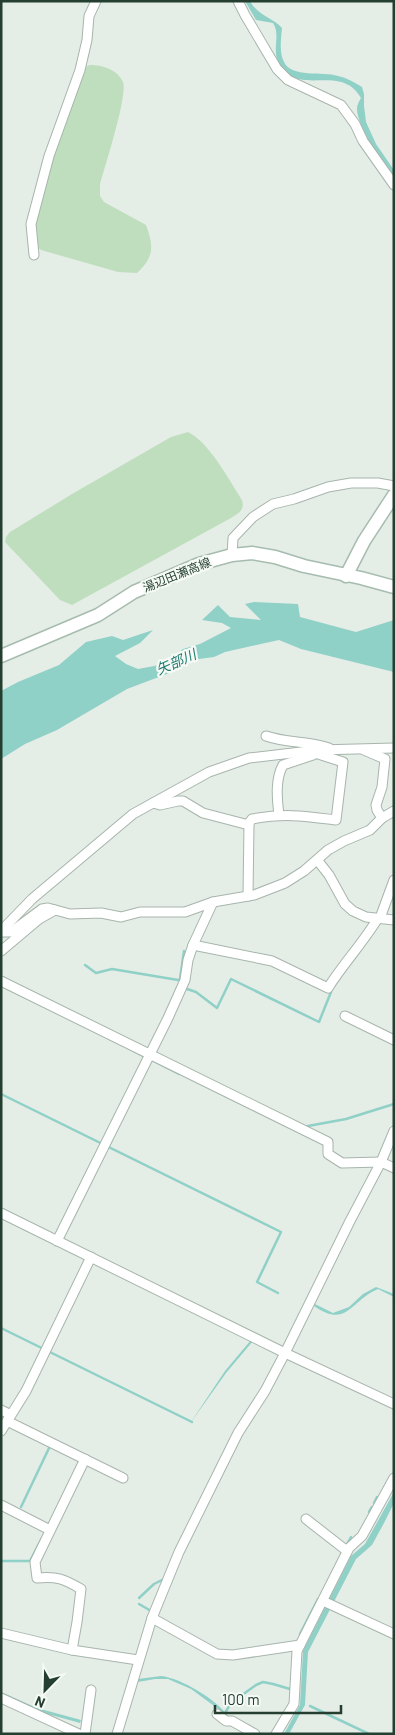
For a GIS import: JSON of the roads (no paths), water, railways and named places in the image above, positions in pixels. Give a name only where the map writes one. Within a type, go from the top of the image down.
[{"type":"main road","points":[[346,576],[364,541],[394,495]]},
{"type":"main road","name":"湯辺田瀬高線","points":[[1,656],[98,615],[134,592],[199,564],[232,555],[252,553],[275,557],[304,566],[394,587]]},
{"type":"street","points":[[34,255],[31,224],[49,156],[80,70],[87,40],[89,16],[96,1]]},
{"type":"street","points":[[238,1],[277,69],[288,80],[341,105],[355,124],[363,141],[382,170],[394,185]]},
{"type":"street","points":[[232,555],[233,538],[253,517],[273,504],[294,500],[328,487],[351,483],[378,483],[394,486]]},
{"type":"street","points":[[266,736],[276,739],[316,743],[334,749]]},
{"type":"street","points":[[1,931],[32,900],[133,814],[209,772],[249,758],[334,749],[394,748]]},
{"type":"street","points":[[360,749],[385,759],[382,787],[376,805],[382,818]]},
{"type":"street","points":[[248,896],[249,825],[252,818],[302,815],[336,820],[343,762],[314,752],[283,765],[279,777],[277,800],[279,815]]},
{"type":"street","points":[[153,803],[160,805],[183,801],[203,813],[249,825]]},
{"type":"street","points":[[1,931],[11,932],[42,909],[48,908],[70,914],[101,913],[121,917],[140,912],[185,912],[213,902],[248,896],[285,883],[318,860],[328,850],[370,830],[382,818],[394,811]]},
{"type":"street","points":[[318,860],[329,875],[345,904],[353,911],[366,917],[394,920]]},
{"type":"street","points":[[193,945],[272,961],[328,988],[379,918],[394,880]]},
{"type":"street","points":[[57,1241],[168,1018],[185,980],[188,960],[193,945],[213,902]]},
{"type":"street","points":[[1,951],[40,919],[55,910]]},
{"type":"street","points":[[1,981],[328,1142],[328,1154],[342,1163],[381,1162],[394,1168]]},
{"type":"street","points":[[345,1016],[394,1040]]},
{"type":"street","points":[[117,1734],[152,1618],[180,1552],[238,1433],[265,1391],[285,1353],[381,1162],[394,1131]]},
{"type":"street","points":[[1,1213],[285,1353],[394,1404]]},
{"type":"street","points":[[1,1431],[26,1391],[91,1257]]},
{"type":"street","points":[[1,1410],[9,1418],[85,1460],[123,1478]]},
{"type":"street","points":[[72,1650],[78,1622],[81,1589],[64,1580],[53,1577],[37,1578],[35,1562],[85,1460]]},
{"type":"street","points":[[276,1734],[294,1704],[297,1651],[327,1603],[347,1551],[362,1536],[394,1478]]},
{"type":"street","points":[[1,1505],[50,1530]]},
{"type":"street","points":[[306,1519],[347,1551]]},
{"type":"street","points":[[327,1603],[394,1634]]},
{"type":"street","points":[[152,1618],[216,1654],[233,1655],[300,1645]]},
{"type":"street","points":[[1,1633],[72,1650],[138,1660]]},
{"type":"street","points":[[85,1734],[91,1690]]},
{"type":"street","points":[[1,1698],[79,1734]]},
{"type":"street","points":[[217,1714],[226,1721],[232,1721],[255,1734]]},
{"type":"water","points":[[245,1],[250,1],[257,10],[282,28],[281,54],[288,67],[300,72],[341,77],[362,87],[366,122],[376,144],[394,170],[394,179],[377,155],[361,125],[357,109],[361,98],[353,88],[345,83],[335,81],[295,78],[287,73],[277,60],[276,29],[273,23],[256,20]]},
{"type":"water","name":"矢部川","points":[[254,602],[298,604],[300,617],[356,632],[394,620],[394,672],[301,649],[279,640],[225,652],[214,657],[184,661],[172,672],[127,689],[57,730],[25,744],[1,759],[1,691],[59,665],[86,642],[112,636],[123,640],[153,630],[140,643],[115,656],[126,664],[138,669],[165,664],[183,649],[200,644],[231,628],[222,623],[202,620],[218,605],[230,617],[261,620],[245,604]]},
{"type":"water","points":[[376,1287],[394,1294],[394,1297],[378,1289],[348,1311],[334,1315],[314,1306],[315,1304],[333,1313],[349,1307],[363,1294]]},
{"type":"water","points":[[251,1340],[253,1341],[226,1373],[189,1425],[225,1371]]},
{"type":"water","points":[[394,1492],[394,1503],[384,1523],[372,1545],[356,1559],[308,1652],[305,1705],[289,1734],[284,1734],[300,1705],[303,1651],[351,1556],[365,1544]]},
{"type":"water","points":[[161,1676],[188,1685],[216,1703],[228,1716],[225,1716],[191,1689],[168,1679],[138,1682],[138,1679]]},
{"type":"water","points":[[1,1692],[37,1708],[81,1720],[80,1723],[44,1713],[1,1695]]},
{"type":"waterway","points":[[85,965],[96,973],[112,969],[178,980],[180,979],[184,951]]},
{"type":"waterway","points":[[187,989],[196,992],[217,1008],[231,979],[319,1022],[331,992]]},
{"type":"waterway","points":[[130,1049],[145,1057]]},
{"type":"waterway","points":[[150,1059],[179,1074]]},
{"type":"waterway","points":[[1,1094],[281,1232],[257,1282],[278,1293]]},
{"type":"waterway","points":[[307,1127],[346,1119],[394,1104]]},
{"type":"waterway","points":[[1,1328],[192,1422]]},
{"type":"waterway","points":[[21,1507],[50,1446],[48,1445]]},
{"type":"waterway","points":[[374,1503],[377,1497]]},
{"type":"waterway","points":[[369,1512],[372,1507]]},
{"type":"waterway","points":[[347,1544],[351,1537]]},
{"type":"waterway","points":[[1,1561],[30,1561],[42,1538]]},
{"type":"waterway","points":[[139,1598],[154,1584],[164,1579]]},
{"type":"waterway","points":[[300,1634],[318,1599]]},
{"type":"waterway","points":[[139,1604],[151,1611]]},
{"type":"waterway","points":[[225,1713],[231,1703],[263,1682],[290,1689]]},
{"type":"waterway","points":[[310,1706],[369,1734]]}]
